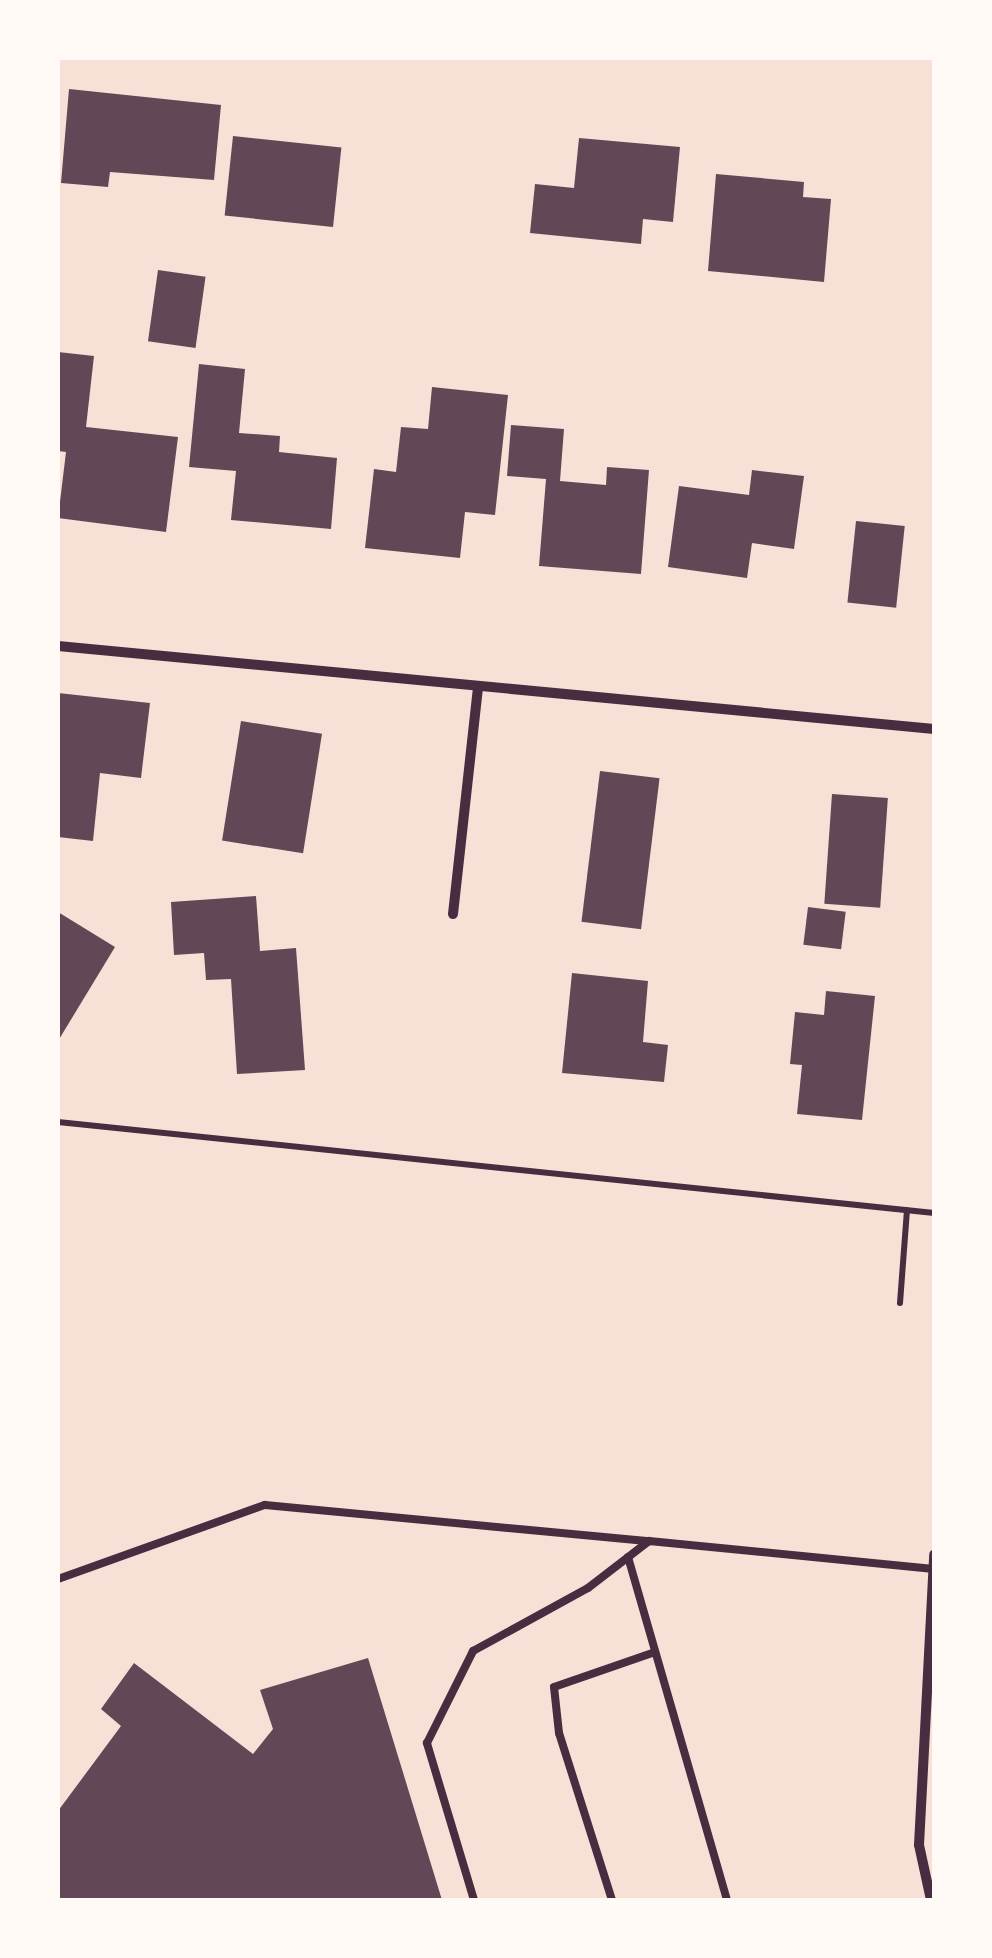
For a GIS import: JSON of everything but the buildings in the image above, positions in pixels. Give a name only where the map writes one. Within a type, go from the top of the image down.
[{"type":"street","points":[[58,646],[934,729]]},
{"type":"street","points":[[453,914],[478,688]]},
{"type":"street","points":[[931,1900],[920,1844],[934,1554]]},
{"type":"lane","points":[[58,1578],[265,1505],[934,1569]]},
{"type":"lane","points":[[474,1900],[427,1743],[473,1651],[588,1588],[649,1541]]},
{"type":"lane","points":[[628,1557],[727,1900]]},
{"type":"lane","points":[[612,1900],[559,1734],[554,1687],[655,1652]]},
{"type":"path","points":[[58,1122],[934,1213]]},
{"type":"path","points":[[900,1303],[908,1210]]}]
